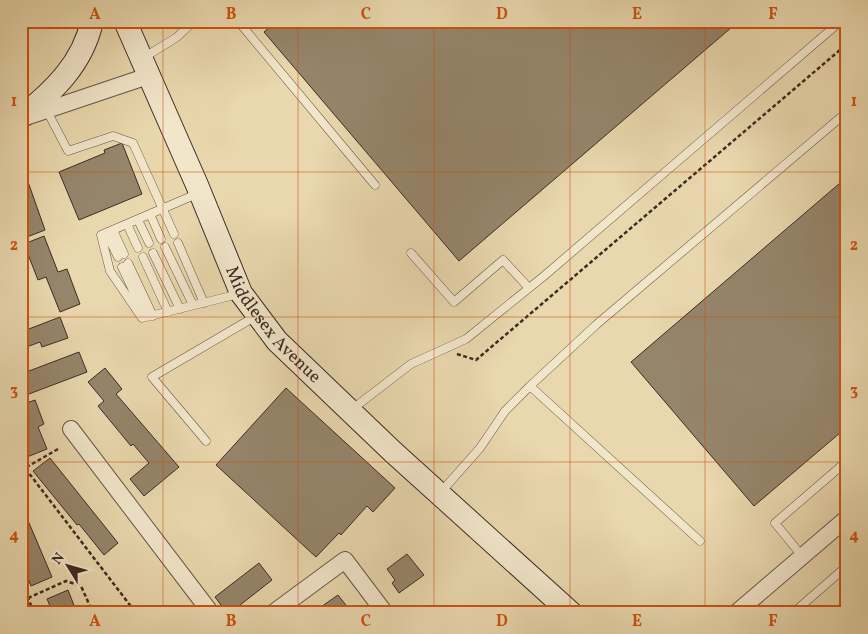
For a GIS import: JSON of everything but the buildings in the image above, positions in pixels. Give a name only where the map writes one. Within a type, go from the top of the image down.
[{"type":"main road","points":[[21,118],[64,78],[85,46],[92,21]]},
{"type":"main road","name":"Middlesex Avenue","points":[[125,21],[200,193],[241,294],[278,341],[440,494],[571,613]]},
{"type":"street","points":[[21,118],[47,111],[145,67]]},
{"type":"street","points":[[71,429],[211,613]]},
{"type":"street","points":[[736,613],[847,518]]},
{"type":"street","points":[[273,613],[345,560],[385,613]]},
{"type":"lane","points":[[145,67],[194,21]]},
{"type":"lane","points":[[238,21],[375,185]]},
{"type":"lane","points":[[350,410],[411,364],[466,339],[529,288],[841,21]]},
{"type":"lane","points":[[47,111],[68,151],[113,136],[133,143],[174,234]]},
{"type":"lane","points":[[440,494],[480,448],[505,411],[530,386],[597,324],[847,112]]},
{"type":"lane","points":[[200,193],[101,235],[110,271],[142,318],[241,294]]},
{"type":"lane","points":[[150,214],[161,238]]},
{"type":"lane","points":[[138,220],[149,244]]},
{"type":"lane","points":[[127,224],[138,248]]},
{"type":"lane","points":[[110,232],[121,255]]},
{"type":"lane","points":[[178,243],[204,302]]},
{"type":"lane","points":[[165,247],[193,305]]},
{"type":"lane","points":[[153,253],[180,309]]},
{"type":"lane","points":[[411,253],[454,302],[503,260],[529,288]]},
{"type":"lane","points":[[143,257],[168,312]]},
{"type":"lane","points":[[125,265],[149,316]]},
{"type":"lane","points":[[206,441],[152,377],[257,315]]},
{"type":"lane","points":[[530,386],[700,541]]},
{"type":"lane","points":[[802,556],[775,523],[847,461]]},
{"type":"lane","points":[[793,613],[847,566]]},
{"type":"path","points":[[448,347],[459,356],[476,360],[847,44]]},
{"type":"path","points":[[58,449],[25,468],[136,613]]},
{"type":"path","points":[[28,598],[66,581],[81,586],[93,613]]},
{"type":"path","points":[[21,594],[28,598],[34,613]]}]
